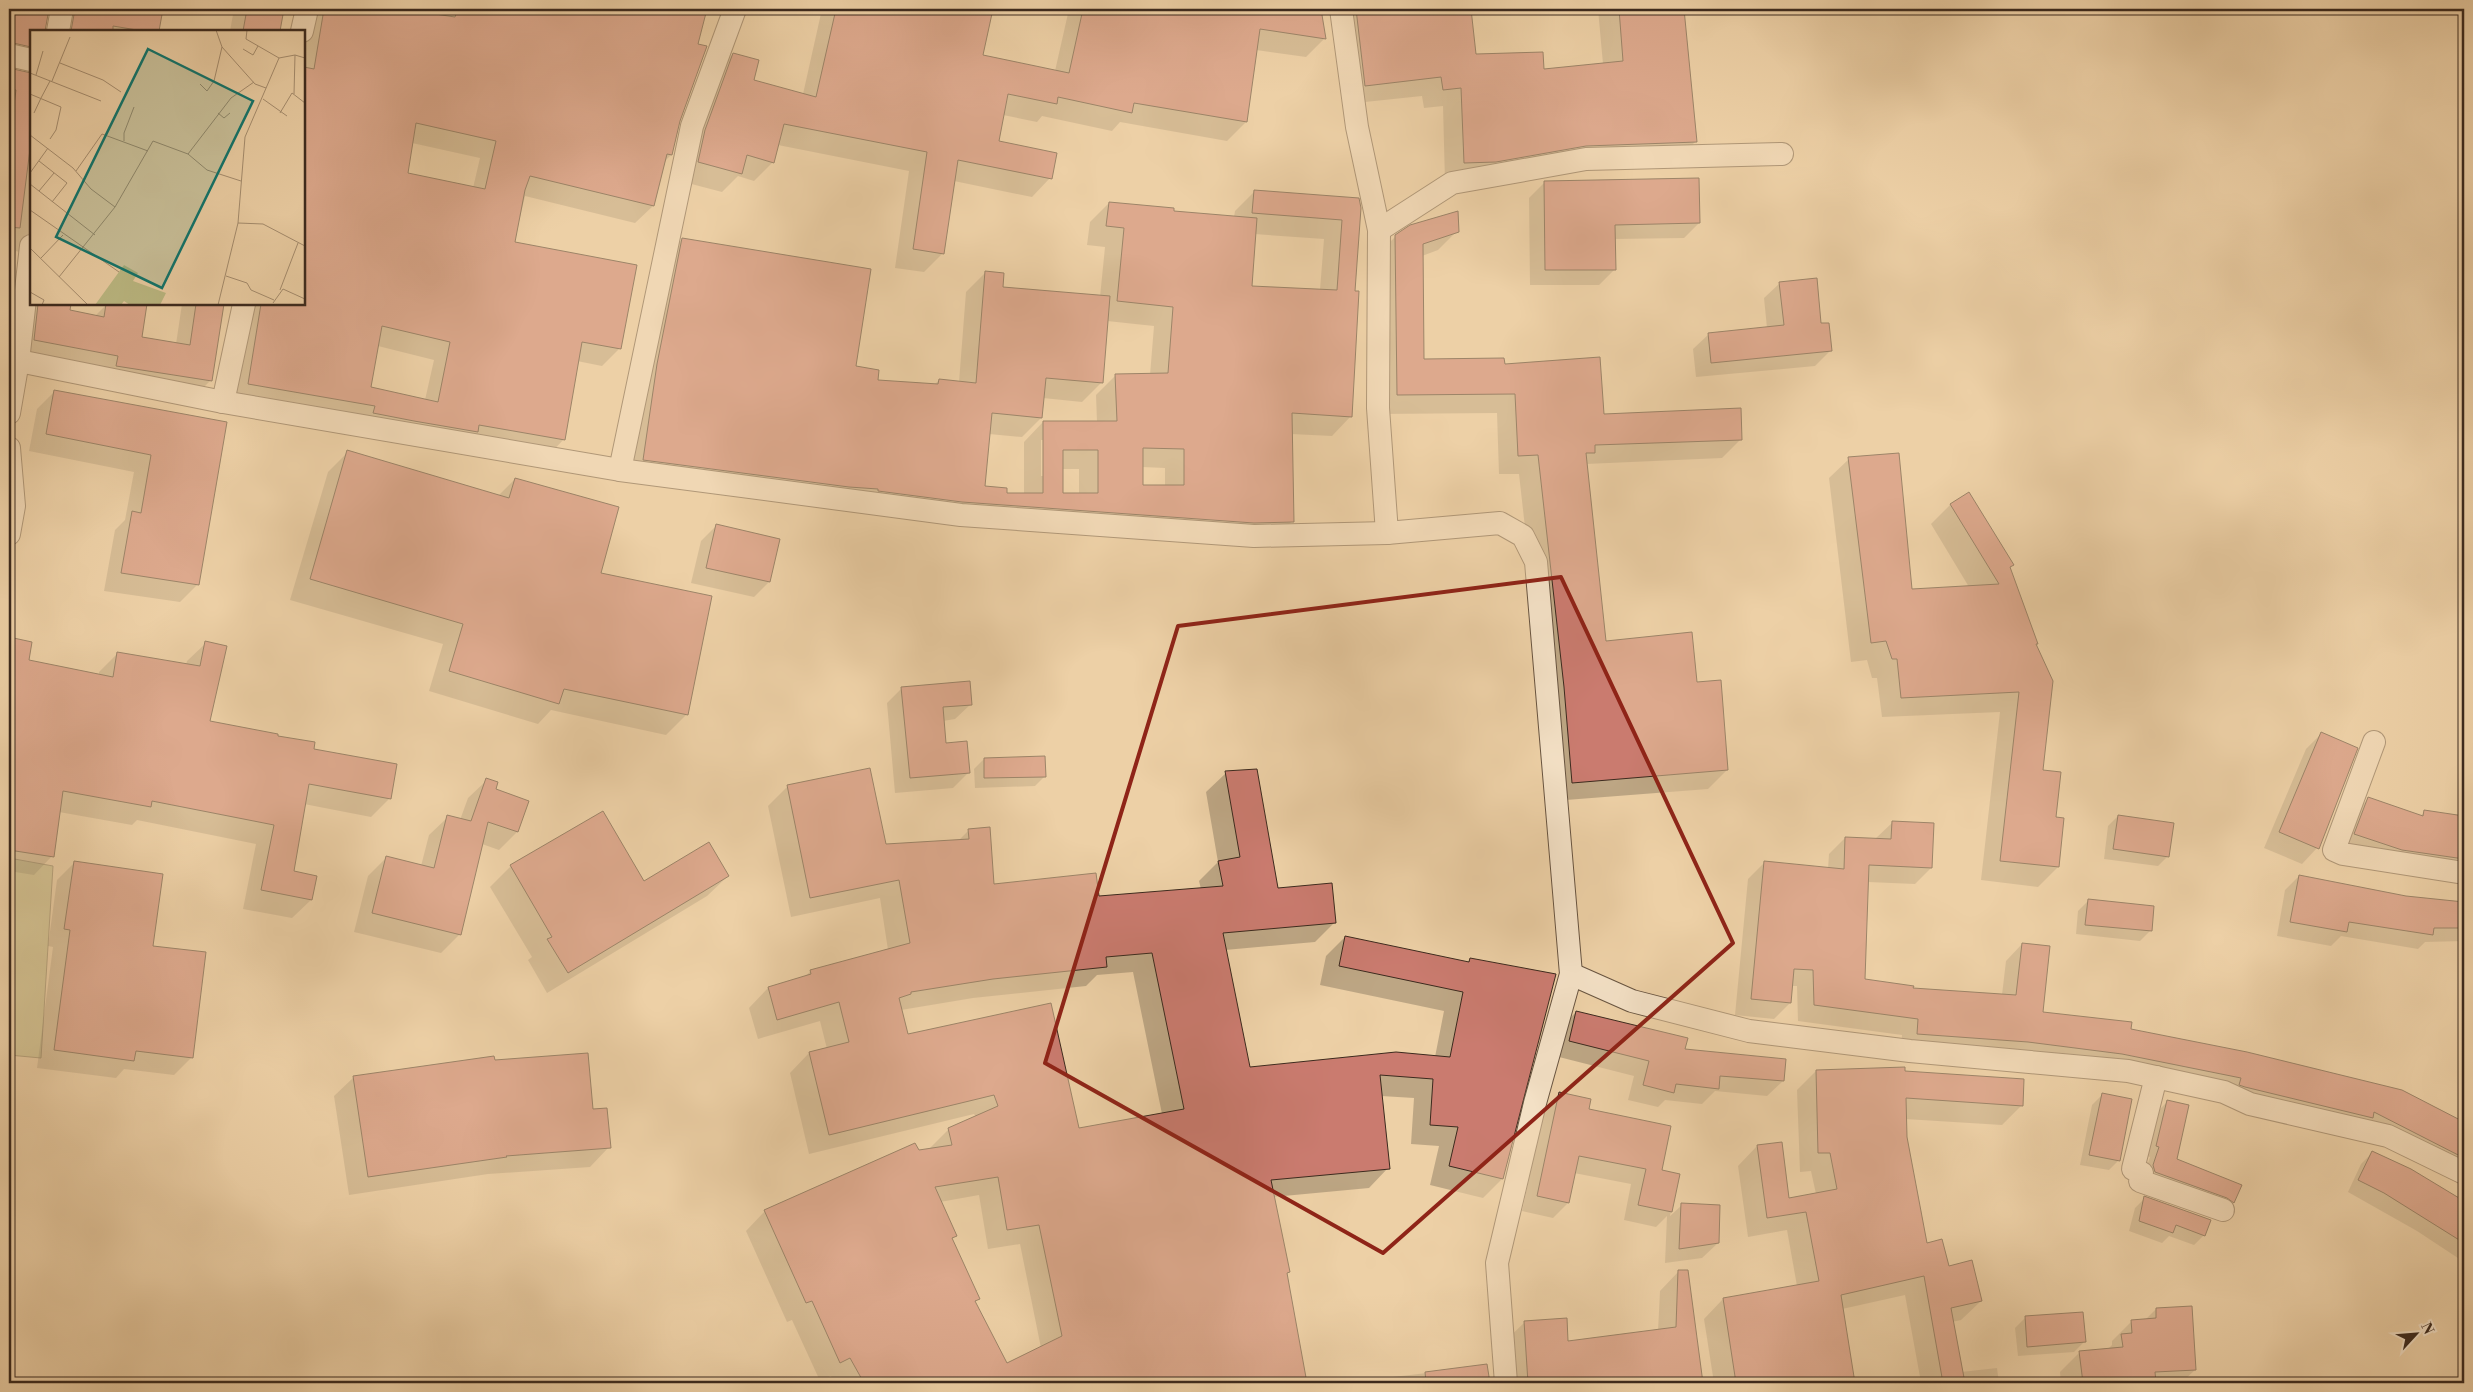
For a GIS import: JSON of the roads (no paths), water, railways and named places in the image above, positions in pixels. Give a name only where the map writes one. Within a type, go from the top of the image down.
[{"type":"street","points":[[58,30],[62,9]]},
{"type":"street","points":[[302,30],[307,9]]},
{"type":"street","points":[[620,470],[692,126],[735,9]]},
{"type":"street","points":[[1341,9],[1358,127],[1379,230],[1378,408],[1387,533]]},
{"type":"street","points":[[9,55],[30,60]]},
{"type":"street","points":[[1379,230],[1452,184],[1586,159],[1782,154]]},
{"type":"street","points":[[9,413],[13,360],[30,252]]},
{"type":"street","points":[[223,402],[244,305]]},
{"type":"street","points":[[13,360],[223,402],[620,470],[961,515],[1254,536],[1387,533],[1500,523],[1522,536],[1536,562],[1571,974],[1535,1103],[1497,1263],[1506,1383]]},
{"type":"street","points":[[9,448],[14,506],[9,534]]},
{"type":"street","points":[[2374,742],[2334,850],[2343,854],[2464,873]]},
{"type":"street","points":[[1571,974],[1632,1001],[1750,1031],[1910,1051],[2128,1071],[2224,1092],[2250,1104],[2388,1136],[2464,1173]]},
{"type":"street","points":[[2156,1077],[2133,1169],[2142,1173],[2140,1181],[2223,1210]]}]
